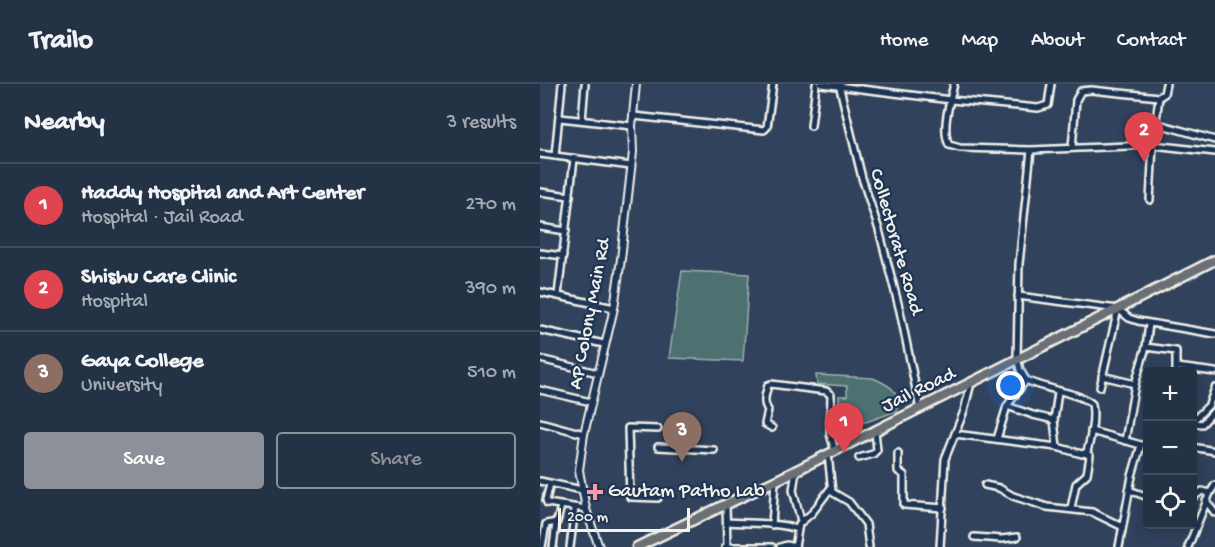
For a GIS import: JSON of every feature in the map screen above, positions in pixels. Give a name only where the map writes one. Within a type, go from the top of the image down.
[{"type":"main road","name":"Jail Road","points":[[640,546],[971,384],[1017,358],[1215,260]]},
{"type":"street","points":[[555,156],[562,84]]},
{"type":"street","points":[[582,120],[585,84]]},
{"type":"street","name":"AP Colony Main Rd","points":[[599,547],[586,509],[579,470],[584,434],[614,308],[631,165],[636,84]]},
{"type":"street","points":[[634,116],[765,130],[772,84]]},
{"type":"street","points":[[811,126],[816,84]]},
{"type":"street","points":[[821,84],[951,100],[1044,107],[1050,100],[1051,84]]},
{"type":"street","points":[[954,84],[946,137],[949,145],[960,148],[1031,150],[1153,145],[1215,152]]},
{"type":"street","points":[[1072,148],[1076,100],[1080,92],[1091,90],[1159,97],[1164,94],[1166,84]]},
{"type":"street","name":"Collectorate Road","points":[[839,85],[862,178],[879,230],[900,311],[920,409]]},
{"type":"street","points":[[1150,200],[1159,97]]},
{"type":"street","points":[[560,118],[632,126]]},
{"type":"street","points":[[1155,123],[1215,140]]},
{"type":"street","points":[[1031,150],[1021,236],[1017,358],[1026,380],[1090,401],[1093,408],[1091,431],[1085,453]]},
{"type":"street","points":[[540,154],[631,165]]},
{"type":"street","points":[[558,295],[574,159]]},
{"type":"street","points":[[540,192],[570,196]]},
{"type":"street","points":[[540,228],[566,231]]},
{"type":"street","points":[[540,253],[563,256]]},
{"type":"street","points":[[540,292],[614,308]]},
{"type":"street","points":[[1018,296],[1118,309],[1129,318],[1149,324],[1215,334]]},
{"type":"street","points":[[1100,387],[1118,309]]},
{"type":"street","points":[[1125,441],[1149,324]]},
{"type":"street","points":[[540,330],[604,344]]},
{"type":"street","points":[[1146,347],[1176,351],[1176,367]]},
{"type":"street","points":[[540,359],[598,373]]},
{"type":"street","points":[[1197,371],[1215,372]]},
{"type":"street","points":[[1102,376],[1135,384]]},
{"type":"street","points":[[997,439],[1007,406],[1026,380]]},
{"type":"street","points":[[940,547],[945,459],[969,398],[971,384]]},
{"type":"street","points":[[772,428],[765,424],[768,410],[764,405],[768,385],[826,391],[831,395],[830,489],[816,509],[801,521],[797,529],[795,547],[787,545],[780,547]]},
{"type":"street","points":[[1193,421],[1209,405],[1215,388]]},
{"type":"street","points":[[540,390],[591,402]]},
{"type":"street","points":[[1057,447],[1054,420],[1058,392]]},
{"type":"street","points":[[1007,406],[1034,416],[1054,420]]},
{"type":"street","points":[[1197,423],[1202,424],[1215,410]]},
{"type":"street","points":[[540,422],[584,434]]},
{"type":"street","points":[[658,429],[628,428],[630,497],[658,498]]},
{"type":"street","points":[[860,458],[873,454],[877,450],[875,431]]},
{"type":"street","points":[[1091,431],[1143,446]]},
{"type":"street","points":[[956,434],[1057,447],[1090,456],[1088,472],[1076,484],[1071,508]]},
{"type":"street","points":[[658,447],[714,450]]},
{"type":"street","points":[[1197,448],[1215,451]]},
{"type":"street","points":[[1119,547],[1129,490],[1143,449]]},
{"type":"street","points":[[898,453],[898,471],[904,475],[904,505],[943,508]]},
{"type":"street","points":[[796,471],[793,490],[801,521]]},
{"type":"street","points":[[540,481],[582,490]]},
{"type":"street","points":[[772,525],[775,481]]},
{"type":"street","points":[[550,484],[546,502],[586,509]]},
{"type":"street","points":[[985,485],[999,488],[1013,496],[1047,507],[1092,512],[1121,526]]},
{"type":"street","points":[[1188,547],[1206,501],[1215,485]]},
{"type":"street","points":[[830,489],[834,495],[843,498],[855,508],[866,524],[868,547]]},
{"type":"street","points":[[1129,490],[1143,494]]},
{"type":"street","points":[[1197,494],[1202,491],[1210,493]]},
{"type":"street","points":[[1206,501],[1215,513]]},
{"type":"street","points":[[726,504],[726,547],[772,547]]},
{"type":"street","points":[[553,547],[561,506]]},
{"type":"street","points":[[570,547],[575,508]]},
{"type":"street","points":[[727,522],[783,525],[797,529]]},
{"type":"street","points":[[542,547],[543,523],[556,523]]},
{"type":"street","points":[[975,537],[1002,539],[1017,537]]},
{"type":"green space","points":[[682,271],[749,274],[743,361],[669,358]]},
{"type":"green space","points":[[816,375],[873,378],[893,390],[897,398],[897,411],[866,422],[839,423],[839,396],[847,396],[847,386],[817,384]]},
{"type":"place","name":"Shishu Care Clinic","points":[[1144,162]]},
{"type":"place","name":"Haddy Hospital and Art Center","points":[[844,453]]},
{"type":"place","name":"Gaya College","points":[[682,462]]},
{"type":"place","name":"Gautam Patho Lab","points":[[595,492]]}]
